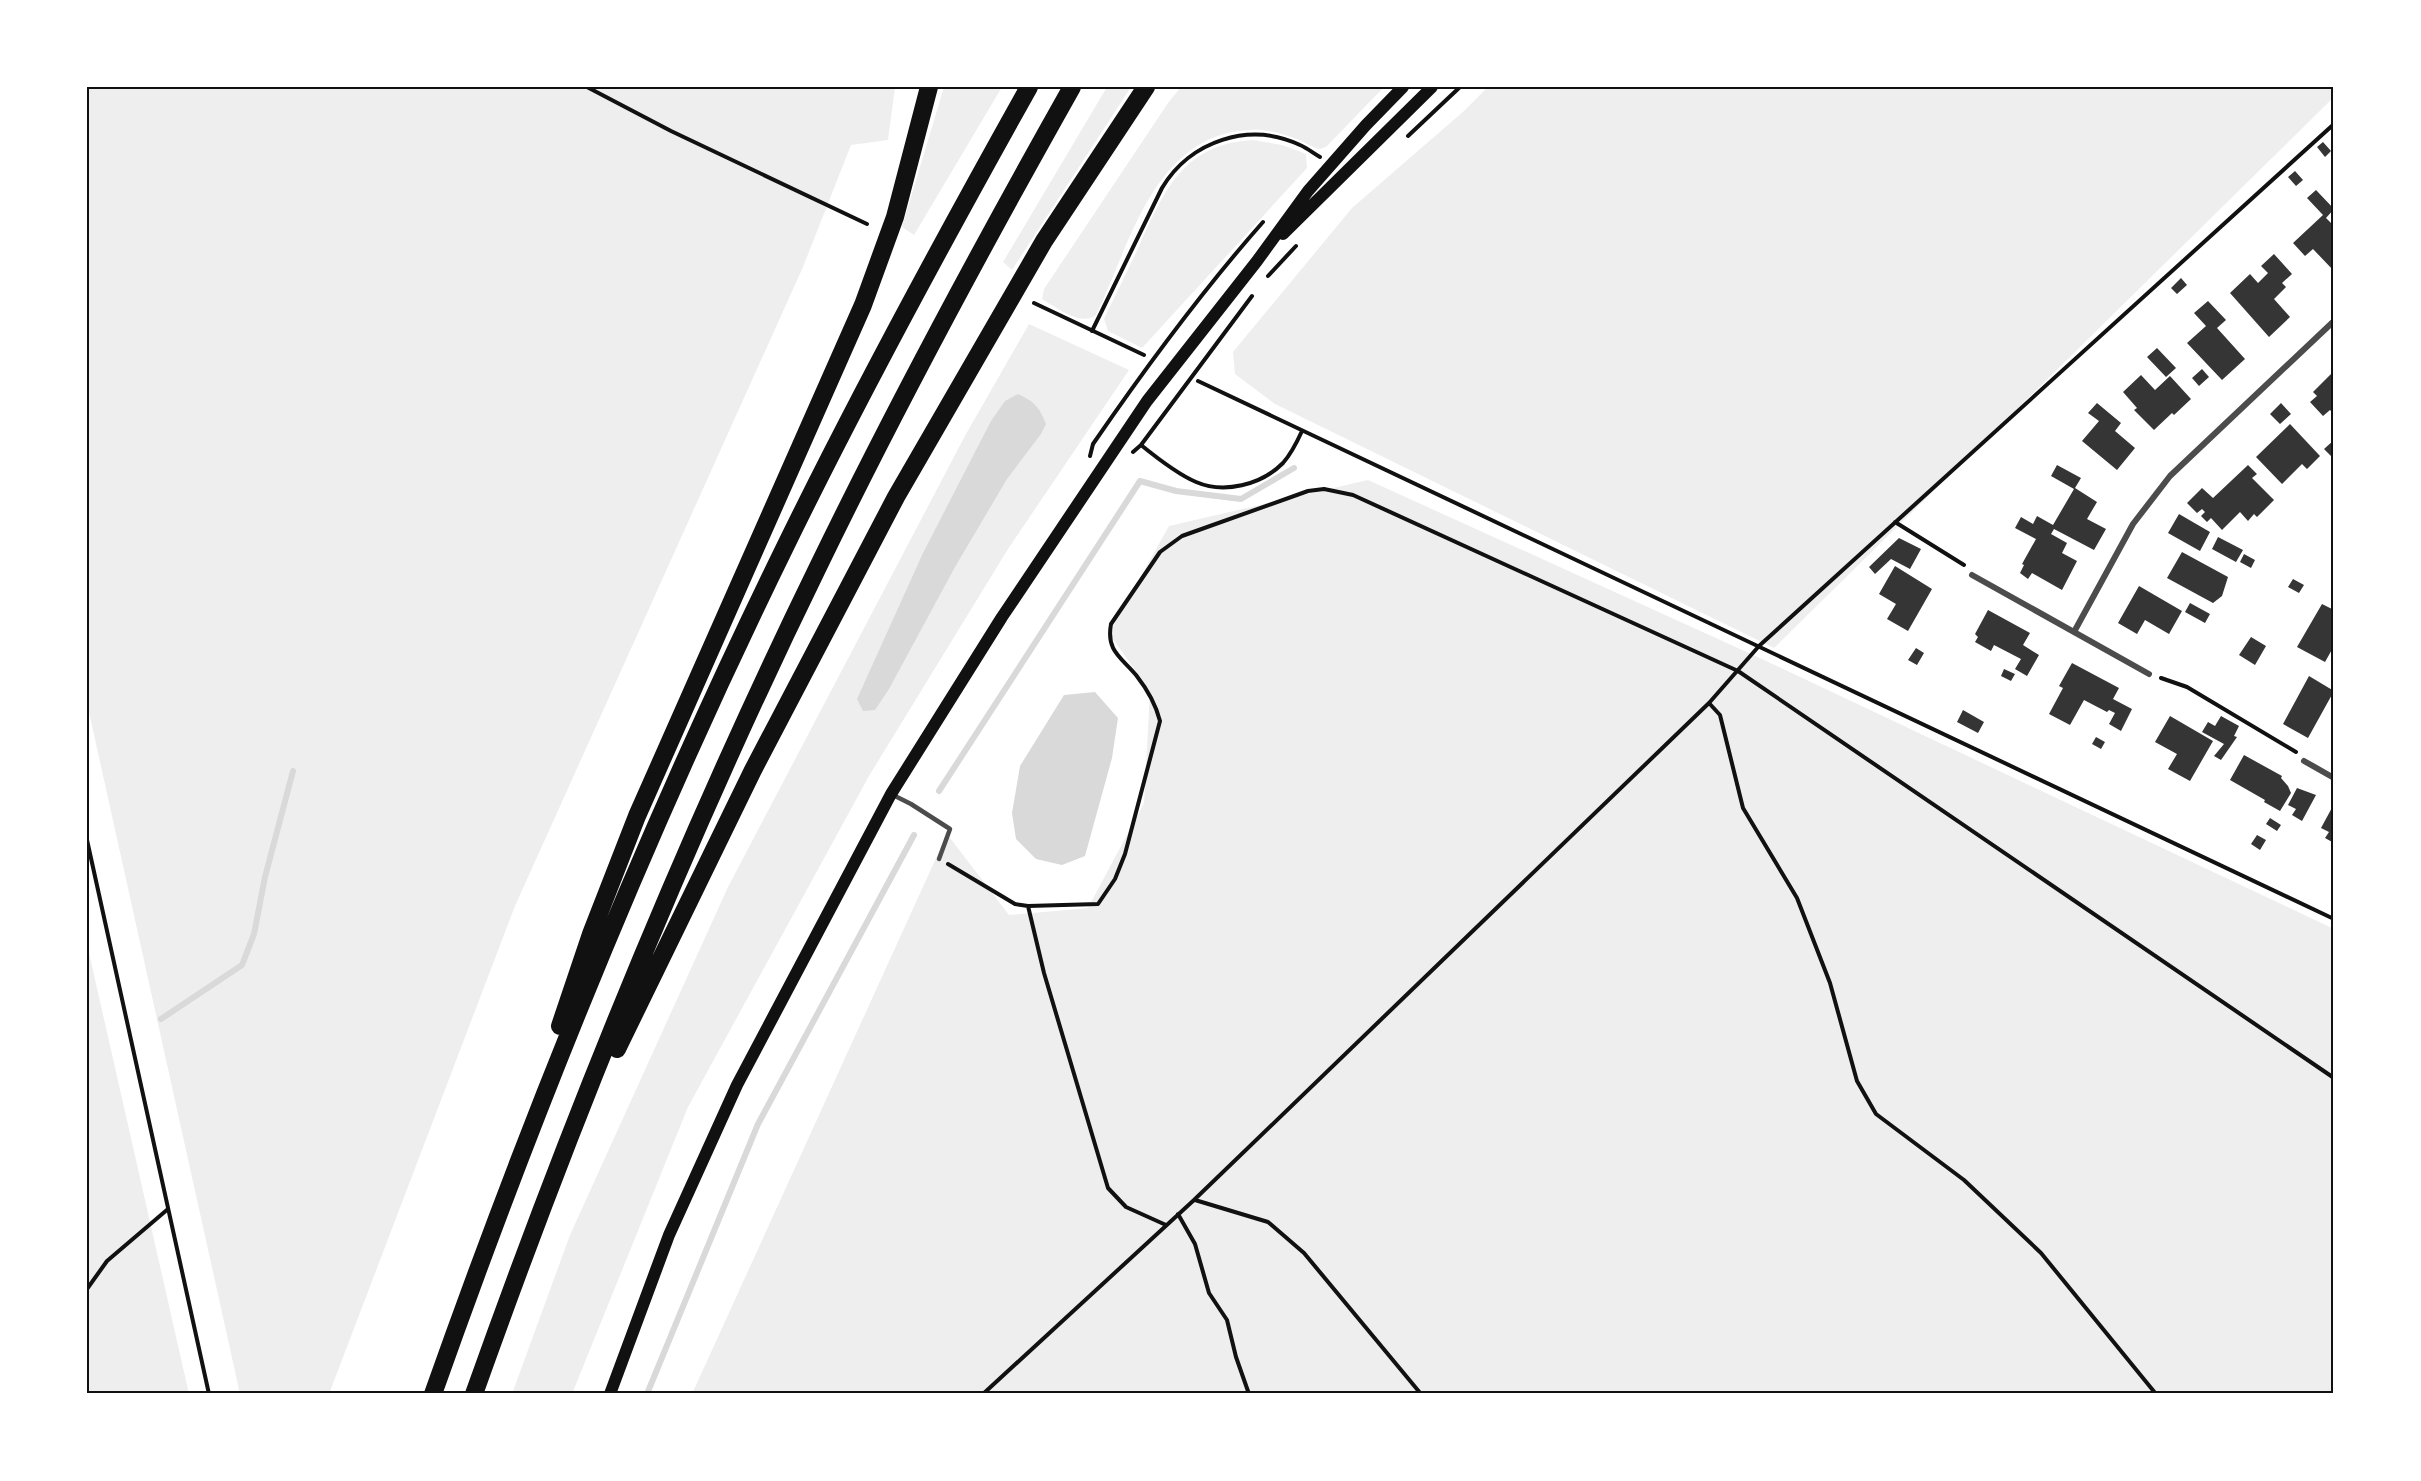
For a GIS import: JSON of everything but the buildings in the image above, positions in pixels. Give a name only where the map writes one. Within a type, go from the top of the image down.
[{"type":"highway","points":[[433,1394],[490,1236],[591,934],[638,816],[863,305],[895,217],[929,87]]},
{"type":"highway","points":[[490,1236],[608,938],[693,743],[774,570],[874,369],[1029,87]]},
{"type":"highway","points":[[474,1394],[552,1180],[652,933],[729,756],[818,567],[997,220],[1072,87]]},
{"type":"highway","points":[[552,1180],[753,770],[896,497],[1044,241],[1146,87]]},
{"type":"main road","points":[[610,1394],[669,1235],[737,1085],[891,794],[1002,616],[1148,401],[1257,261],[1308,191],[1403,87]]},
{"type":"main road","points":[[1257,261],[1432,87]]},
{"type":"street","points":[[2074,632],[2133,525],[2170,476],[2334,321]]},
{"type":"street","points":[[1972,575],[2149,674]]},
{"type":"street","points":[[2304,761],[2334,778]]},
{"type":"lane","points":[[891,794],[950,829],[939,859]]},
{"type":"path","points":[[587,87],[671,131],[867,224]]},
{"type":"path","points":[[1399,144],[1460,87]]},
{"type":"path","points":[[984,1394],[1194,1200],[1709,703],[1759,646],[2334,124]]},
{"type":"path","points":[[1092,331],[1162,188],[1175,169],[1192,154],[1213,143],[1234,136],[1256,135],[1290,141],[1301,145],[1320,158]]},
{"type":"path","points":[[1266,279],[1298,244]]},
{"type":"path","points":[[1124,460],[1141,446],[1259,288]]},
{"type":"path","points":[[1034,303],[1144,355]]},
{"type":"path","points":[[1198,381],[2334,919]]},
{"type":"path","points":[[1141,446],[1196,482],[1214,487],[1233,487],[1251,483],[1275,469],[1294,448],[1302,431]]},
{"type":"path","points":[[939,859],[1015,904],[1028,906],[1098,903],[1115,879],[1125,854],[1160,721],[1156,706],[1137,676],[1115,653],[1109,636],[1111,624],[1161,552],[1182,536],[1308,492],[1324,489],[1353,495],[1738,671],[2334,1078]]},
{"type":"path","points":[[1895,522],[1964,566],[1972,575]]},
{"type":"path","points":[[2149,674],[2187,687],[2294,751],[2304,761]]},
{"type":"path","points":[[1709,703],[1720,715],[1743,808],[1797,898],[1830,983],[1857,1081],[1876,1114],[1964,1180],[2041,1253],[2156,1394]]},
{"type":"path","points":[[87,840],[209,1394]]},
{"type":"path","points":[[1028,906],[1044,973],[1108,1188],[1126,1207],[1166,1225]]},
{"type":"path","points":[[1194,1200],[1268,1222],[1304,1253],[1421,1394]]},
{"type":"path","points":[[87,1289],[107,1261],[168,1209]]},
{"type":"path","points":[[1178,1214],[1195,1244],[1209,1293],[1227,1320],[1236,1357],[1250,1394]]},
{"type":"shaded area","points":[[87,87],[895,87],[888,140],[851,145],[803,267],[515,906],[329,1394],[240,1394],[87,703]]},
{"type":"shaded area","points":[[944,87],[1002,87],[914,235],[902,227]]},
{"type":"shaded area","points":[[1107,87],[1131,87],[1012,270],[1003,262]]},
{"type":"shaded area","points":[[1181,87],[1384,87],[1326,147],[1320,149],[1281,134],[1250,130],[1217,136],[1190,151],[1168,172],[1150,198],[1134,227],[1096,315],[1083,319],[1061,311],[1042,299],[1044,289]]},
{"type":"shaded area","points":[[1488,87],[2334,87],[2334,97],[1774,648],[1275,404],[1235,374],[1233,352],[1352,208],[1464,111]]},
{"type":"shaded area","points":[[1253,140],[1282,145],[1306,154],[1307,168],[1142,348],[1108,331],[1104,319],[1158,205],[1180,173],[1210,150],[1229,143]]},
{"type":"shaded area","points":[[1029,324],[1129,370],[1008,549],[869,776],[688,1107],[572,1394],[512,1394],[570,1235],[728,887],[966,434]]},
{"type":"shaded area","points":[[1018,394],[1036,406],[1046,424],[1007,479],[955,567],[889,689],[875,710],[863,711],[857,699],[923,553],[991,421],[1005,401]]},
{"type":"shaded area","points":[[1368,480],[1762,659],[2334,929],[2334,1394],[692,1394],[947,834],[1009,915],[1088,908],[1144,803],[1150,692],[1109,633],[1169,526]]},
{"type":"shaded area","points":[[1095,692],[1118,718],[1112,758],[1085,856],[1062,865],[1036,859],[1016,839],[1012,813],[1020,766],[1064,695]]},
{"type":"shaded area","points":[[87,944],[189,1394],[87,1394]]},
{"type":"waterway","points":[[939,791],[1140,481],[1176,491],[1241,499],[1294,468]]},
{"type":"waterway","points":[[161,1019],[242,965],[254,934],[265,877],[293,771]]},
{"type":"waterway","points":[[647,1394],[758,1124],[914,835]]}]
